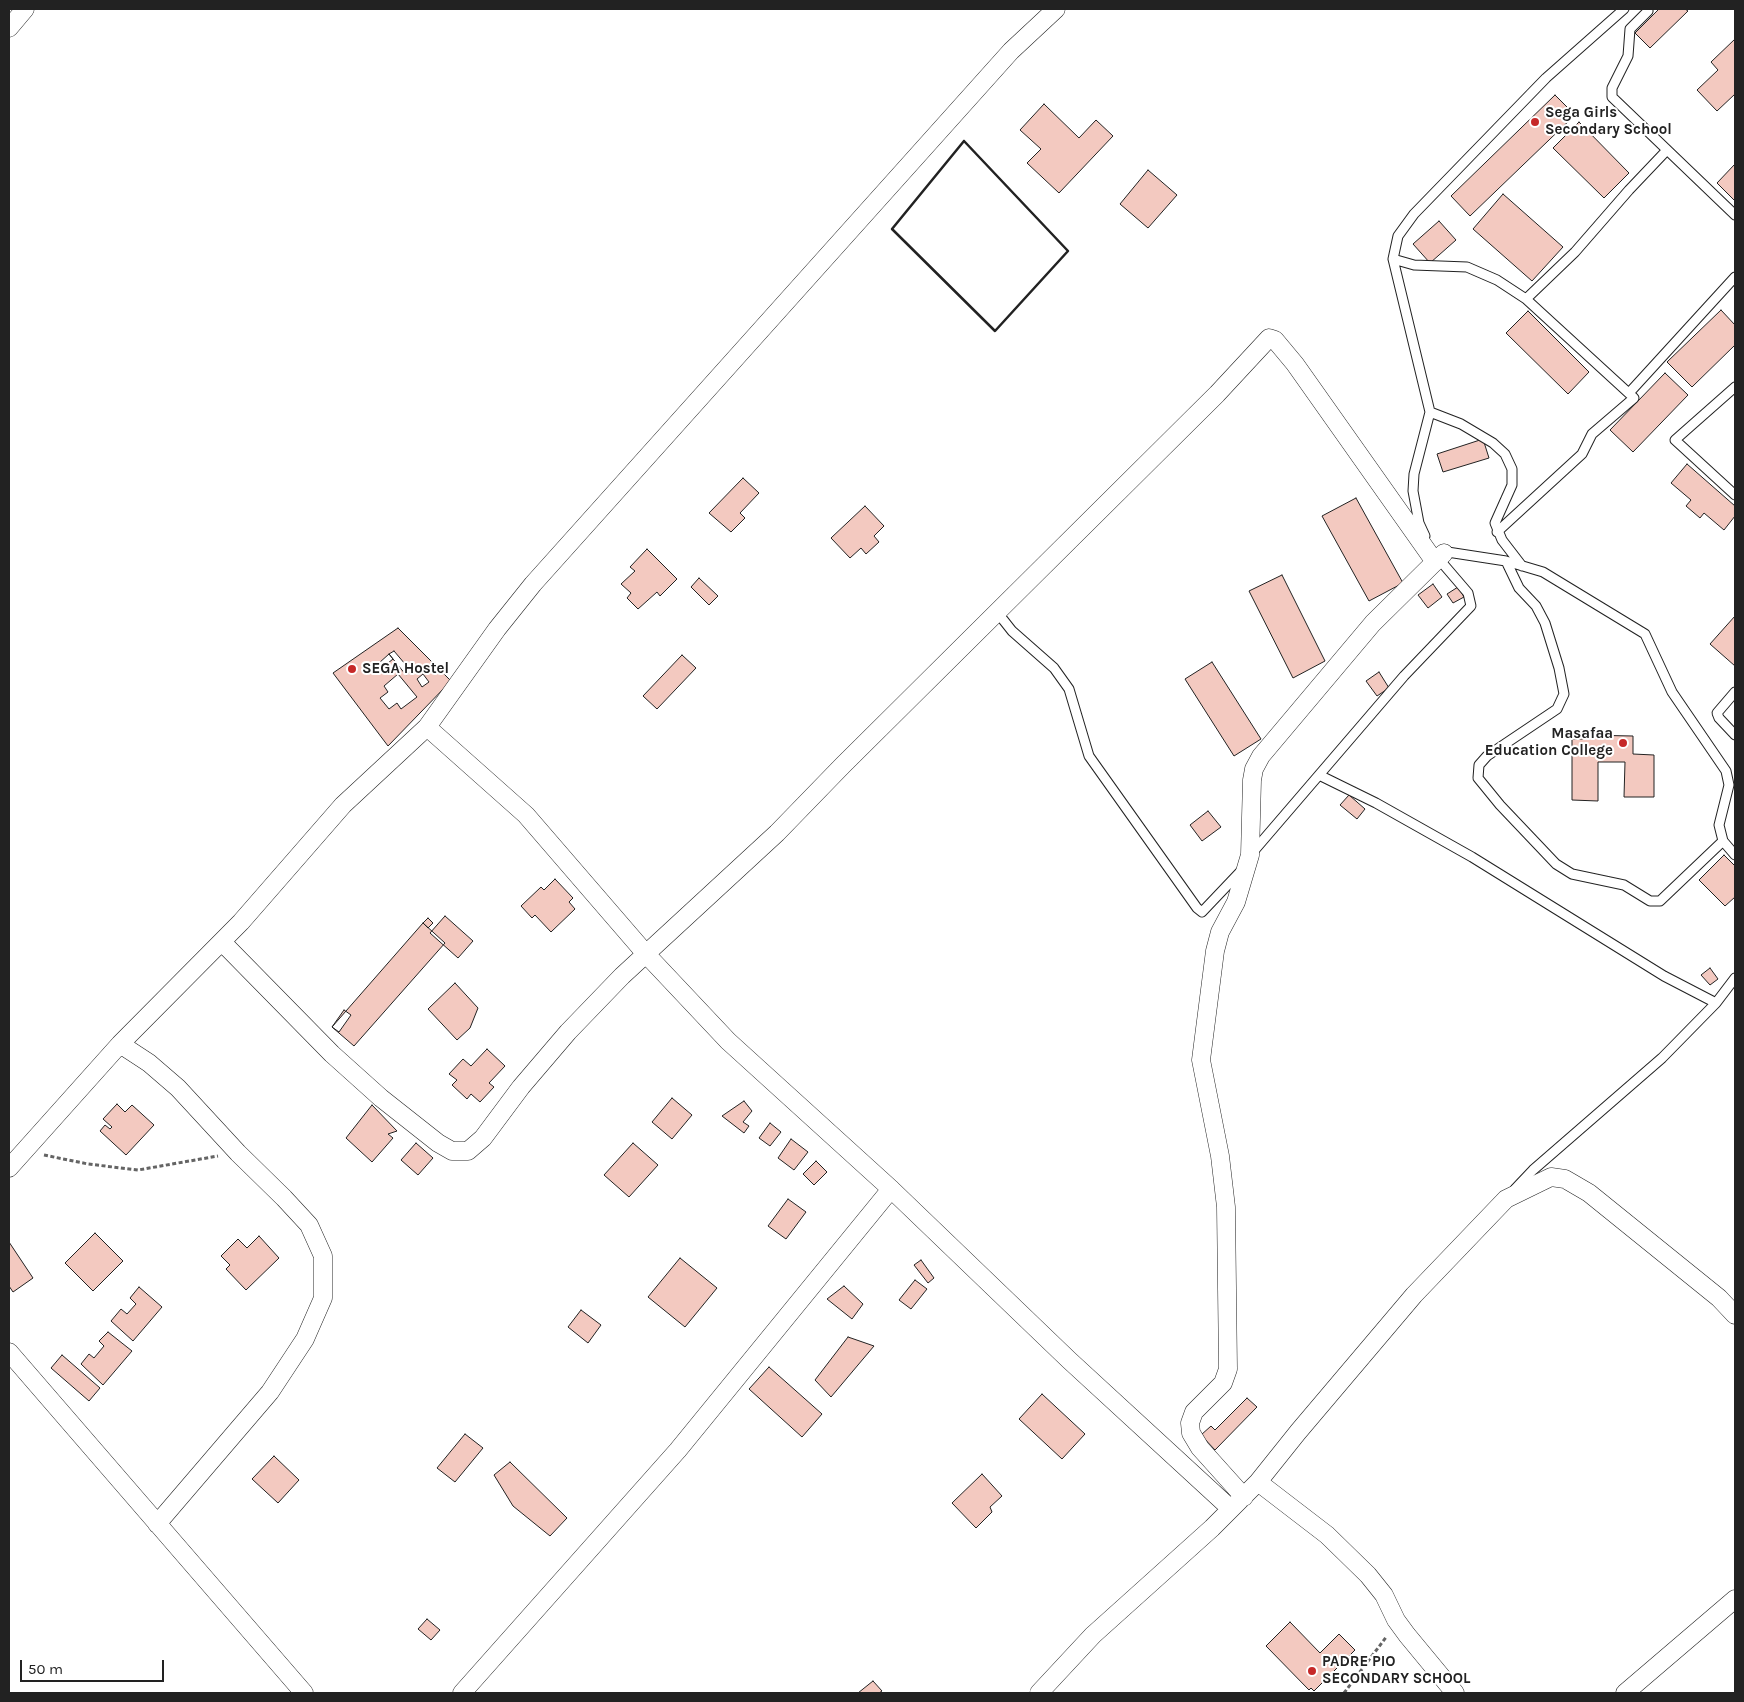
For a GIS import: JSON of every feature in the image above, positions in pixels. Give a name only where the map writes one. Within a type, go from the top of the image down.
[{"type":"street","points":[[9,28],[25,9]]},
{"type":"street","points":[[9,1168],[27,1151],[120,1044],[222,942],[342,804],[428,727],[497,629],[533,584],[1011,51],[1056,9]]},
{"type":"street","points":[[222,942],[332,1054],[381,1098],[438,1143],[452,1151],[468,1151],[483,1138],[521,1087],[568,1032],[646,954],[777,833],[1271,338],[1294,364],[1439,558],[1373,623],[1261,756],[1254,769],[1252,780],[1249,860],[1236,902],[1220,932],[1215,951],[1201,1060],[1220,1156],[1226,1206],[1228,1369],[1223,1383],[1194,1412],[1190,1423],[1191,1432],[1200,1448],[1238,1503]]},
{"type":"street","points":[[428,727],[526,815],[646,954],[728,1041],[892,1189],[1069,1360],[1238,1503]]},
{"type":"street","points":[[120,1044],[149,1064],[178,1088],[238,1153],[309,1224],[323,1256],[323,1298],[305,1339],[270,1392],[157,1524]]},
{"type":"street","points":[[1039,1693],[1093,1635],[1238,1503],[1258,1482],[1408,1302],[1506,1199],[1551,1177],[1565,1179],[1589,1193],[1718,1298],[1735,1315]]},
{"type":"street","points":[[462,1693],[678,1450],[892,1189]]},
{"type":"street","points":[[9,1352],[304,1693]]},
{"type":"street","points":[[1258,1482],[1348,1554],[1384,1595],[1396,1620],[1454,1693]]},
{"type":"street","points":[[1625,1693],[1735,1599]]},
{"type":"lane","points":[[997,612],[1012,631],[1054,668],[1069,688],[1089,756],[1197,908],[1202,912],[1249,860],[1404,676],[1471,606],[1472,600],[1468,593],[1439,558],[1419,523],[1413,491],[1414,474],[1430,412],[1393,259],[1398,236],[1414,214],[1546,78],[1624,9]]},
{"type":"lane","points":[[1647,9],[1648,11],[1630,29],[1628,56],[1610,93],[1615,101],[1735,215]]},
{"type":"lane","points":[[1526,299],[1575,252],[1667,150]]},
{"type":"lane","points":[[1393,259],[1414,264],[1467,267],[1497,280],[1526,299],[1634,398],[1592,434],[1582,454],[1497,532]]},
{"type":"lane","points":[[1629,393],[1735,277]]},
{"type":"lane","points":[[1735,387],[1675,440],[1735,495]]},
{"type":"lane","points":[[1430,412],[1461,424],[1493,443],[1505,454],[1512,469],[1512,484],[1496,519],[1497,532],[1522,566]]},
{"type":"lane","points":[[1439,558],[1506,561],[1543,572],[1645,634],[1672,692],[1726,771],[1729,785],[1719,825],[1723,842],[1735,856]]},
{"type":"lane","points":[[1506,561],[1519,588],[1536,606],[1545,623],[1559,668],[1564,694],[1557,709],[1487,756],[1478,765],[1478,778],[1500,805],[1556,864],[1572,874],[1624,885],[1650,900],[1660,901],[1723,842]]},
{"type":"lane","points":[[1735,692],[1723,705],[1718,716],[1735,735]]},
{"type":"lane","points":[[1319,775],[1376,803],[1472,857],[1664,976],[1716,1003]]},
{"type":"lane","points":[[1506,1199],[1533,1170],[1662,1058],[1716,1003],[1735,978]]},
{"type":"path","points":[[27,1151],[88,1164],[138,1170],[238,1153]]},
{"type":"path","points":[[1344,1693],[1380,1649],[1396,1620]]},
{"type":"building","points":[[1659,9],[1685,9],[1688,11],[1650,48],[1635,33]]},
{"type":"building","points":[[1735,39],[1735,94],[1717,111],[1697,90],[1718,70],[1711,62]]},
{"type":"building","points":[[1555,95],[1575,115],[1470,216],[1451,196]]},
{"type":"building","points":[[1044,104],[1079,138],[1096,120],[1113,136],[1059,193],[1027,163],[1041,149],[1020,130]]},
{"type":"building","points":[[1579,122],[1629,173],[1604,198],[1553,148]]},
{"type":"building","points":[[1735,164],[1735,201],[1717,183]]},
{"type":"building","points":[[1148,170],[1177,195],[1148,228],[1120,204]]},
{"type":"building","points":[[1503,194],[1563,247],[1532,281],[1473,229]]},
{"type":"building","points":[[1439,221],[1456,240],[1430,263],[1413,244]]},
{"type":"building","points":[[1721,310],[1735,325],[1735,345],[1692,387],[1667,362]]},
{"type":"building","points":[[1528,311],[1589,372],[1568,394],[1506,333]]},
{"type":"building","points":[[1665,373],[1688,395],[1633,452],[1610,430]]},
{"type":"building","points":[[1483,439],[1489,458],[1443,472],[1437,454]]},
{"type":"building","points":[[1687,464],[1735,506],[1735,516],[1724,530],[1704,513],[1700,518],[1686,506],[1691,500],[1671,483]]},
{"type":"building","points":[[743,478],[759,493],[740,513],[745,518],[731,532],[709,513]]},
{"type":"building","points":[[1356,498],[1403,583],[1369,601],[1322,516]]},
{"type":"building","points":[[865,506],[884,526],[874,536],[879,542],[866,554],[861,548],[850,558],[831,538]]},
{"type":"building","points":[[647,549],[677,579],[660,596],[657,592],[638,609],[627,598],[631,593],[621,584],[635,571],[630,567]]},
{"type":"building","points":[[1282,575],[1325,661],[1293,678],[1249,591]]},
{"type":"building","points":[[699,578],[718,596],[709,605],[691,587]]},
{"type":"building","points":[[1433,584],[1442,597],[1428,608],[1418,595]]},
{"type":"building","points":[[1458,587],[1464,597],[1453,603],[1447,594]]},
{"type":"building","points":[[1735,616],[1735,666],[1710,644]]},
{"type":"building","points":[[398,628],[451,681],[388,746],[333,673]]},
{"type":"building","points":[[394,651],[411,671],[406,675],[389,654]]},
{"type":"building","points":[[389,654],[393,659],[383,667],[379,663]]},
{"type":"building","points":[[682,655],[696,668],[657,709],[643,696]]},
{"type":"building","points":[[1212,662],[1261,739],[1234,756],[1185,679]]},
{"type":"building","points":[[1379,672],[1389,688],[1377,696],[1366,681]]},
{"type":"building","points":[[398,674],[417,697],[401,709],[397,703],[389,709],[380,698],[388,692],[384,686]]},
{"type":"building","points":[[423,674],[429,682],[422,687],[417,679]]},
{"type":"building","points":[[1583,735],[1633,736],[1633,754],[1654,755],[1654,797],[1624,797],[1625,762],[1598,762],[1598,801],[1572,800],[1572,739],[1583,739]]},
{"type":"building","points":[[1349,795],[1365,809],[1357,819],[1340,805]]},
{"type":"building","points":[[1208,811],[1221,827],[1202,841],[1190,825]]},
{"type":"building","points":[[1724,855],[1735,866],[1735,897],[1725,906],[1699,880]]},
{"type":"building","points":[[555,879],[573,898],[569,902],[575,909],[551,932],[535,915],[532,918],[521,906],[541,887],[544,890]]},
{"type":"building","points":[[445,916],[473,941],[458,958],[430,933]]},
{"type":"building","points":[[428,918],[433,923],[428,928],[423,923]]},
{"type":"building","points":[[423,923],[445,943],[354,1046],[332,1027]]},
{"type":"building","points":[[1710,968],[1718,979],[1710,985],[1701,975]]},
{"type":"building","points":[[455,983],[478,1008],[470,1028],[457,1040],[428,1009]]},
{"type":"building","points":[[344,1010],[351,1015],[339,1032],[332,1027]]},
{"type":"building","points":[[487,1049],[505,1066],[489,1083],[494,1087],[480,1102],[471,1094],[467,1099],[452,1085],[457,1080],[449,1074],[463,1059],[471,1066]]},
{"type":"building","points":[[672,1098],[692,1115],[672,1139],[652,1122]]},
{"type":"building","points":[[744,1101],[752,1111],[743,1122],[749,1126],[744,1133],[722,1116]]},
{"type":"building","points":[[117,1104],[125,1112],[132,1105],[154,1125],[126,1155],[100,1131],[105,1125],[110,1129],[112,1127],[103,1119]]},
{"type":"building","points":[[372,1105],[397,1131],[388,1134],[393,1138],[372,1162],[346,1138]]},
{"type":"building","points":[[770,1123],[781,1132],[770,1146],[759,1138]]},
{"type":"building","points":[[791,1139],[808,1152],[794,1170],[778,1158]]},
{"type":"building","points":[[416,1143],[433,1158],[418,1175],[401,1160]]},
{"type":"building","points":[[633,1143],[658,1165],[629,1197],[604,1175]]},
{"type":"building","points":[[816,1161],[827,1172],[814,1185],[803,1174]]},
{"type":"building","points":[[788,1199],[806,1212],[786,1239],[768,1226]]},
{"type":"building","points":[[95,1233],[123,1261],[93,1291],[65,1263]]},
{"type":"building","points":[[259,1236],[279,1258],[246,1290],[226,1269],[230,1265],[221,1256],[238,1239],[247,1248]]},
{"type":"building","points":[[9,1242],[33,1278],[13,1292],[9,1286]]},
{"type":"building","points":[[680,1258],[717,1288],[685,1327],[648,1297]]},
{"type":"building","points":[[921,1260],[934,1278],[928,1283],[914,1265]]},
{"type":"building","points":[[915,1280],[927,1289],[911,1309],[899,1300]]},
{"type":"building","points":[[844,1286],[863,1304],[852,1319],[827,1299]]},
{"type":"building","points":[[139,1287],[162,1307],[133,1341],[111,1321],[121,1309],[127,1314],[136,1304],[130,1298]]},
{"type":"building","points":[[581,1310],[601,1325],[588,1343],[568,1327]]},
{"type":"building","points":[[108,1332],[132,1351],[103,1385],[81,1364],[89,1354],[94,1358],[104,1346],[99,1341]]},
{"type":"building","points":[[848,1337],[874,1346],[831,1397],[815,1380]]},
{"type":"building","points":[[62,1355],[100,1388],[89,1401],[51,1368]]},
{"type":"building","points":[[769,1367],[822,1414],[802,1437],[749,1389]]},
{"type":"building","points":[[1042,1394],[1085,1434],[1062,1459],[1019,1419]]},
{"type":"building","points":[[1247,1398],[1257,1407],[1215,1450],[1201,1435],[1211,1426],[1215,1430]]},
{"type":"building","points":[[465,1434],[483,1448],[455,1482],[437,1468]]},
{"type":"building","points":[[274,1456],[299,1480],[278,1503],[252,1479]]},
{"type":"building","points":[[510,1462],[567,1518],[550,1536],[513,1506],[494,1475]]},
{"type":"building","points":[[982,1474],[1002,1496],[990,1507],[992,1512],[976,1528],[952,1503]]},
{"type":"building","points":[[427,1619],[440,1630],[431,1640],[418,1629]]},
{"type":"building","name":"PADRE PIO SECONDARY SCHOOL","points":[[1290,1622],[1320,1653],[1339,1634],[1355,1650],[1314,1691],[1311,1688],[1309,1690],[1266,1646]]},
{"type":"building","points":[[873,1681],[882,1691],[879,1693],[858,1693]]},
{"type":"wall","points":[[964,141],[1068,251],[995,331],[892,229],[964,141]]},
{"type":"place","name":"Sega Girls Secondary School","points":[[1535,122]]},
{"type":"place","name":"SEGA Hostel","points":[[352,669]]},
{"type":"place","name":"Masafaa Education College","points":[[1623,743]]},
{"type":"place","name":"PADRE PIO SECONDARY SCHOOL","points":[[1312,1671]]}]
